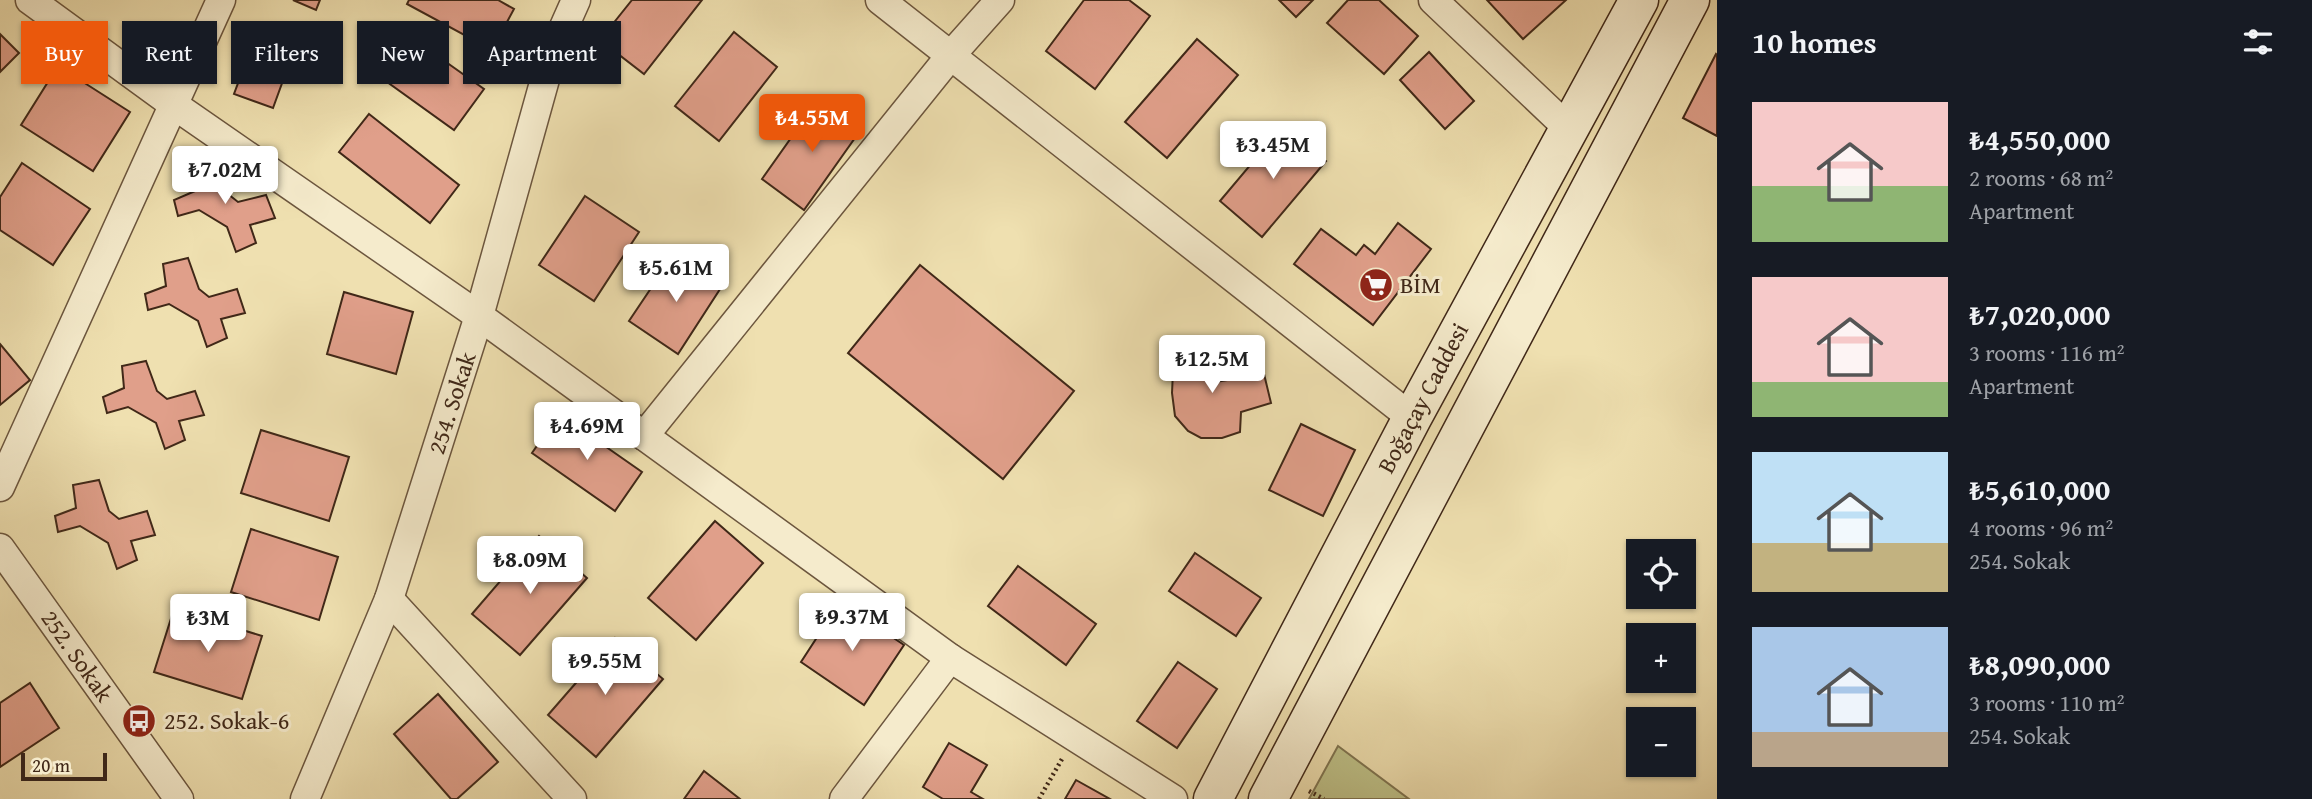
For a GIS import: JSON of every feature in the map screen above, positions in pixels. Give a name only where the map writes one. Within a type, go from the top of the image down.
[{"type":"main road","name":"Boğaçay Caddesi","points":[[1213,799],[1412,418],[1639,0]]},
{"type":"main road","name":"Boğaçay Caddesi","points":[[1268,799],[1690,0]]},
{"type":"street","points":[[30,0],[174,104],[479,316],[950,657],[1173,799]]},
{"type":"street","points":[[0,487],[221,0]]},
{"type":"street","name":"254. Sokak","points":[[305,799],[389,599],[479,316],[552,54],[576,0]]},
{"type":"street","points":[[880,0],[1412,418]]},
{"type":"street","points":[[644,436],[951,55],[1000,0]]},
{"type":"street","points":[[1433,0],[1568,128]]},
{"type":"street","name":"252. Sokak","points":[[0,548],[179,799]]},
{"type":"street","points":[[389,599],[572,799]]},
{"type":"street","points":[[844,799],[950,657]]},
{"type":"path","points":[[1039,799],[1075,737]]},
{"type":"green space","points":[[1338,746],[1409,799],[1309,799]]},
{"type":"building","points":[[293,0],[320,0],[316,10]]},
{"type":"building","points":[[409,0],[498,0],[514,9],[508,21],[463,21],[463,34],[449,27],[449,21],[438,21],[407,4]]},
{"type":"building","points":[[632,0],[702,0],[644,74],[621,56],[621,21],[615,21]]},
{"type":"building","points":[[1084,0],[1129,0],[1150,16],[1095,89],[1046,51]]},
{"type":"building","points":[[1279,0],[1313,0],[1296,17]]},
{"type":"building","points":[[1348,0],[1379,0],[1418,36],[1384,74],[1327,23]]},
{"type":"building","points":[[1487,0],[1566,0],[1523,39]]},
{"type":"building","points":[[734,32],[777,67],[719,141],[675,106]]},
{"type":"building","points":[[0,34],[19,53],[0,72]]},
{"type":"building","points":[[1197,39],[1238,75],[1167,158],[1125,122]]},
{"type":"building","points":[[1429,52],[1474,101],[1445,129],[1400,80]]},
{"type":"building","points":[[1717,55],[1717,136],[1683,118]]},
{"type":"building","points":[[449,64],[463,74],[463,84],[477,84],[484,89],[454,130],[390,84],[449,84]]},
{"type":"building","points":[[47,84],[86,84],[130,112],[93,171],[21,125]]},
{"type":"building","points":[[238,84],[282,84],[273,108],[234,94]]},
{"type":"building","points":[[820,97],[862,128],[804,210],[762,179]]},
{"type":"building","points":[[369,114],[459,185],[430,223],[339,152]]},
{"type":"building","points":[[1284,125],[1326,161],[1262,237],[1220,201]]},
{"type":"building","points":[[22,163],[90,209],[53,265],[0,230],[0,197]]},
{"type":"building","points":[[218,164],[228,194],[238,202],[266,195],[275,218],[250,225],[256,243],[236,252],[227,227],[199,210],[178,216],[174,200],[195,191],[193,169]]},
{"type":"building","points":[[585,196],[639,232],[594,301],[539,265]]},
{"type":"building","points":[[1398,223],[1431,249],[1373,325],[1294,264],[1321,229],[1356,255],[1364,245],[1375,254]]},
{"type":"building","points":[[674,254],[722,286],[678,354],[629,321]]},
{"type":"building","points":[[188,258],[199,289],[209,297],[237,289],[245,313],[221,319],[227,338],[207,347],[198,321],[169,304],[148,310],[145,294],[166,286],[163,264]]},
{"type":"building","points":[[920,265],[1074,391],[1003,479],[848,353]]},
{"type":"building","points":[[344,292],[413,312],[396,374],[327,354]]},
{"type":"building","points":[[0,344],[30,380],[0,405]]},
{"type":"building","points":[[1213,348],[1215,382],[1264,374],[1271,403],[1241,412],[1240,432],[1222,438],[1201,438],[1188,431],[1175,416],[1172,393],[1174,349]]},
{"type":"building","points":[[146,361],[157,391],[167,399],[195,391],[204,415],[179,421],[185,440],[165,449],[156,423],[128,407],[107,413],[103,397],[124,388],[122,366]]},
{"type":"building","points":[[559,414],[642,472],[615,511],[532,453]]},
{"type":"building","points":[[1301,424],[1355,450],[1323,516],[1269,490]]},
{"type":"building","points":[[261,430],[349,457],[329,521],[241,493]]},
{"type":"building","points":[[99,480],[109,511],[119,519],[147,511],[155,535],[131,541],[137,560],[117,569],[108,543],[80,526],[58,532],[55,516],[76,508],[73,485]]},
{"type":"building","points":[[715,521],[763,563],[696,640],[648,598]]},
{"type":"building","points":[[251,529],[338,557],[319,620],[231,592]]},
{"type":"building","points":[[539,536],[587,578],[520,655],[472,614]]},
{"type":"building","points":[[1195,553],[1261,598],[1236,636],[1169,591]]},
{"type":"building","points":[[1018,566],[1096,624],[1066,665],[988,606]]},
{"type":"building","points":[[840,602],[904,645],[864,705],[801,662]]},
{"type":"building","points":[[174,609],[262,636],[242,699],[154,672]]},
{"type":"building","points":[[615,638],[663,679],[596,757],[548,715]]},
{"type":"building","points":[[1178,662],[1217,689],[1177,748],[1137,721]]},
{"type":"building","points":[[30,683],[59,728],[0,767],[0,703]]},
{"type":"building","points":[[438,694],[498,762],[457,799],[451,799],[394,734]]},
{"type":"building","points":[[949,743],[987,765],[971,792],[983,799],[943,799],[923,787]]},
{"type":"building","points":[[704,771],[740,799],[684,799]]},
{"type":"building","points":[[1076,780],[1110,799],[1065,799]]},
{"type":"place","name":"BİM","points":[[1376,285]]},
{"type":"place","name":"252. Sokak-6","points":[[139,721]]}]
